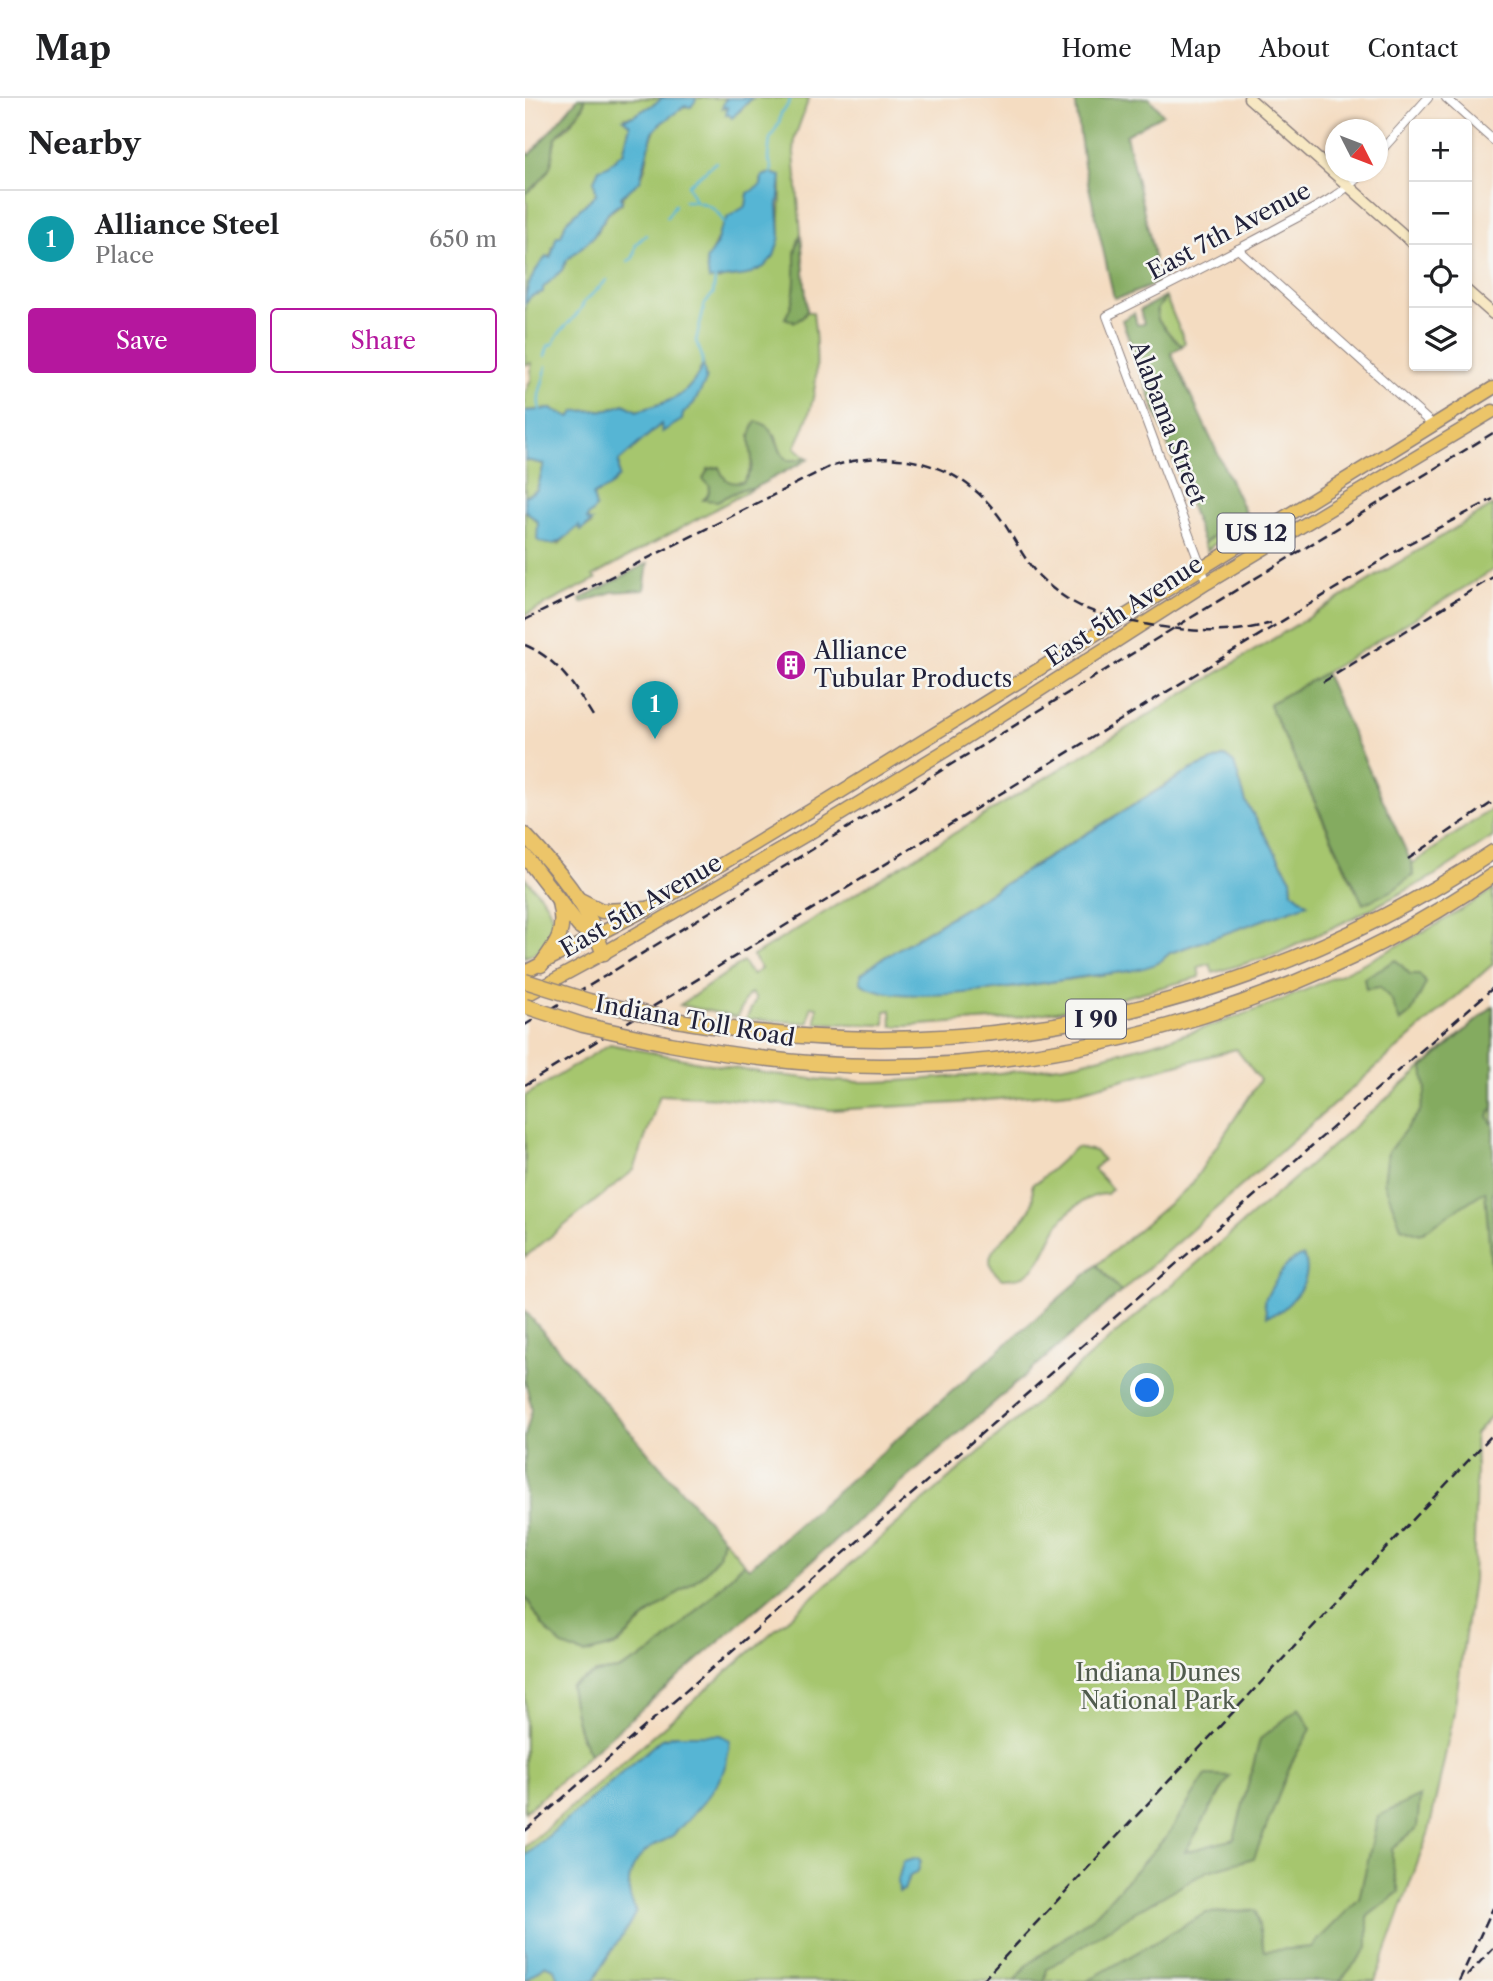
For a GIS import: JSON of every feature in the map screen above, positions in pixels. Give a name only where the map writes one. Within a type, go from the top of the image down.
[{"type":"highway","points":[[525,835],[576,898],[590,919],[595,937],[604,953]]},
{"type":"highway","name":"Indiana Toll Road","points":[[525,981],[589,1001],[754,1033],[850,1040],[980,1035],[1095,1019],[1206,990],[1273,967],[1332,942],[1410,903],[1493,852]]},
{"type":"highway","points":[[525,856],[579,926],[595,937]]},
{"type":"highway","name":"Indiana Toll Road","points":[[525,1006],[583,1025],[670,1044],[738,1057],[789,1062],[883,1066],[990,1060],[1045,1053],[1104,1042],[1217,1010],[1286,986],[1356,954],[1422,919],[1493,875]]},
{"type":"highway","points":[[541,965],[562,931],[558,897]]},
{"type":"highway","points":[[576,898],[602,911],[647,909]]},
{"type":"main road","name":"East 5th Avenue","points":[[525,972],[647,909],[851,786],[1493,388]]},
{"type":"main road","name":"East 5th Avenue","points":[[525,996],[604,953],[948,749],[1207,583],[1493,411]]},
{"type":"street","points":[[1249,98],[1409,240]]},
{"type":"street","points":[[1388,143],[1428,98]]},
{"type":"street","points":[[1447,98],[1493,139]]},
{"type":"street","name":"East 7th Avenue","points":[[1107,316],[1184,279],[1353,182]]},
{"type":"street","points":[[1238,249],[1433,425]]},
{"type":"street","points":[[1472,295],[1493,314]]},
{"type":"street","name":"Alabama Street","points":[[1107,316],[1180,509],[1199,568],[1207,583]]},
{"type":"green space","points":[[578,98],[585,98],[583,105],[556,138],[548,170],[525,194],[525,151],[530,155]]},
{"type":"green space","points":[[585,98],[661,98],[633,116],[625,117],[630,125],[623,154],[608,166],[597,186],[596,194],[566,222],[553,251],[525,297],[525,194],[548,171],[556,137],[569,126],[584,106]]},
{"type":"green space","points":[[695,98],[728,98],[723,108],[727,107],[731,115],[740,111],[752,98],[809,98],[795,137],[801,233],[795,254],[797,272],[792,306],[785,318],[795,322],[803,317],[807,310],[813,312],[816,381],[809,413],[795,447],[806,457],[787,460],[782,456],[775,434],[750,436],[752,460],[750,471],[743,482],[733,484],[723,479],[710,486],[708,495],[717,501],[742,489],[754,488],[593,576],[596,579],[525,615],[525,510],[538,522],[538,540],[559,544],[579,525],[591,525],[587,520],[593,495],[608,488],[619,461],[662,423],[662,431],[694,403],[703,364],[684,392],[668,401],[636,411],[624,404],[609,410],[576,411],[570,417],[551,409],[525,411],[525,393],[531,380],[531,363],[525,365],[525,304],[562,270],[566,260],[593,237],[608,214],[622,203],[624,195],[643,173],[651,140],[658,126],[685,106],[691,107]],"holes":[[[771,173],[780,179],[780,237],[734,277],[718,280],[708,274],[715,243],[747,205],[747,199],[761,185],[762,176]]]},
{"type":"green space","points":[[1075,98],[1149,98],[1163,114],[1126,135],[1153,250],[1156,284],[1128,295],[1114,298],[1084,165]]},
{"type":"green space","points":[[801,233],[807,310],[803,317],[795,322],[785,318],[793,296],[795,253]]},
{"type":"green space","points":[[1166,296],[1158,308],[1157,319],[1182,346],[1171,353],[1245,512],[1204,544],[1122,320],[1134,313],[1137,325],[1144,324],[1140,310]]},
{"type":"green space","points":[[1166,298],[1185,342],[1182,346],[1157,319],[1158,308]]},
{"type":"green space","points":[[756,421],[764,424],[773,433],[787,460],[806,457],[809,459],[754,488],[742,489],[717,501],[703,500],[708,495],[710,486],[703,479],[708,469],[719,467],[725,478],[734,483],[743,482],[748,475],[752,465],[750,435]]},
{"type":"green space","points":[[525,460],[544,464],[537,490],[528,497],[525,496]]},
{"type":"green space","points":[[1493,505],[1493,570],[1325,673],[1269,704],[1356,891],[1413,876],[1412,864],[1493,808],[1493,837],[1432,877],[1277,954],[1213,973],[1210,964],[1198,967],[1200,977],[1095,1005],[1007,1019],[892,1026],[891,1010],[885,1011],[885,1025],[816,1023],[817,1007],[811,1006],[809,1023],[746,1019],[756,999],[751,993],[737,1017],[680,1005],[743,962],[752,975],[761,969],[753,956]],"holes":[[[1225,756],[1234,763],[1246,802],[1291,879],[1292,891],[1307,904],[1170,953],[1156,964],[1120,972],[988,991],[880,960],[1190,770]]]},
{"type":"green space","points":[[1245,512],[1251,524],[1207,551],[1204,544]]},
{"type":"green space","points":[[648,563],[644,590],[612,592],[581,603],[580,599]]},
{"type":"green space","points":[[1325,673],[1412,864],[1413,875],[1392,891],[1363,904],[1269,704]]},
{"type":"green space","points":[[525,878],[547,904],[552,927],[545,943],[525,957]]},
{"type":"green space","points":[[1493,890],[1493,964],[1121,1292],[1097,1265],[1191,1185],[1260,1080],[1236,1049],[1080,1091],[957,1103],[831,1110],[721,1098],[660,1095],[634,1170],[525,1257],[525,1096],[610,1044],[749,1071],[848,1082],[980,1075],[1071,1064],[1180,1036],[1273,1003],[1407,941]]},
{"type":"green space","points":[[1396,960],[1410,974],[1419,974],[1426,983],[1411,1013],[1400,1022],[1391,999],[1380,987],[1366,989],[1364,978]]},
{"type":"green space","name":"Indiana Dunes National Park","points":[[1493,1006],[1493,1414],[1475,1434],[1473,1580],[1453,1718],[1429,1831],[1375,1981],[525,1981],[525,1847]]},
{"type":"green space","points":[[1493,1006],[1493,1108],[1488,1116],[1493,1125],[1493,1294],[1485,1191],[1420,1234],[1401,1227],[1384,1182],[1388,1152],[1420,1111],[1426,1090],[1423,1068]]},
{"type":"green space","points":[[1076,1147],[1095,1151],[1103,1160],[1094,1169],[1112,1189],[1107,1194],[1091,1197],[1070,1211],[1059,1224],[1033,1269],[1019,1277],[1002,1279],[993,1269],[990,1260],[993,1251],[1029,1211],[1032,1184],[1039,1181]]},
{"type":"green space","points":[[1097,1265],[1121,1292],[590,1754],[577,1721],[570,1686],[596,1673],[618,1670],[654,1651],[744,1563],[749,1568]]},
{"type":"green space","points":[[525,1311],[723,1538],[719,1556],[700,1577],[648,1615],[617,1645],[584,1654],[562,1646],[543,1626],[525,1596],[525,1437],[532,1409],[525,1381]]},
{"type":"green space","points":[[723,1538],[744,1563],[695,1613],[654,1652],[618,1670],[596,1673],[570,1686],[580,1736],[590,1754],[525,1812],[525,1596],[543,1626],[618,1645],[648,1615],[700,1577],[719,1556]]},
{"type":"green space","points":[[1299,1708],[1311,1729],[1292,1762],[1254,1858],[1208,1871],[1133,1913],[1047,1969],[1045,1981],[1015,1981],[1027,1965],[1094,1916],[1167,1836],[1206,1775],[1230,1776],[1185,1852],[1234,1839],[1260,1739]]},
{"type":"green space","points":[[1420,1796],[1417,1828],[1392,1849],[1399,1892],[1368,1916],[1368,1948],[1340,1981],[1087,1981],[1206,1913],[1256,1910],[1264,1951],[1311,1947],[1359,1899],[1378,1816]]},
{"type":"water","points":[[661,98],[696,100],[691,107],[685,106],[653,132],[640,181],[621,197],[622,202],[608,213],[593,237],[567,260],[562,270],[543,288],[543,292],[531,296],[525,304],[531,279],[547,256],[550,258],[557,236],[561,236],[566,222],[596,194],[594,180],[599,169],[608,166],[623,154],[630,125],[623,119],[633,116]]},
{"type":"water","points":[[728,98],[752,98],[732,118],[726,115],[727,107],[722,108]]},
{"type":"water","points":[[771,173],[781,176],[778,206],[780,237],[774,256],[764,267],[747,275],[709,280],[706,260],[716,245],[719,232],[728,217],[746,206],[748,193],[761,185],[762,176]]},
{"type":"water","points":[[703,364],[706,381],[694,403],[683,414],[682,420],[662,432],[661,424],[619,461],[619,477],[608,488],[593,495],[596,508],[587,517],[587,520],[592,521],[581,531],[579,526],[555,544],[537,540],[538,522],[525,510],[525,496],[537,490],[544,464],[525,460],[525,411],[551,409],[570,417],[576,411],[609,410],[624,404],[637,411],[677,397],[692,384]]},
{"type":"water","points":[[1225,756],[1234,763],[1246,802],[1291,879],[1292,891],[1308,904],[1170,953],[1157,963],[1132,971],[1002,989],[935,995],[879,991],[861,983],[861,974],[880,960],[1191,770]]},
{"type":"water","points":[[1303,1256],[1307,1270],[1298,1292],[1281,1310],[1267,1316],[1264,1301],[1275,1281],[1290,1262]]},
{"type":"water","points":[[675,1735],[720,1735],[730,1740],[726,1763],[718,1781],[707,1798],[677,1831],[645,1852],[633,1867],[629,1893],[636,1911],[594,1981],[555,1981],[557,1976],[554,1968],[546,1965],[525,1981],[525,1856],[660,1740]]},
{"type":"water","points":[[918,1858],[921,1861],[918,1871],[909,1877],[904,1890],[899,1892],[898,1880],[903,1862]]},
{"type":"waterway","points":[[771,174],[768,158],[770,139],[791,98]]},
{"type":"waterway","points":[[695,201],[688,185],[716,162]]},
{"type":"waterway","points":[[684,201],[709,206],[718,213],[725,225]]},
{"type":"waterway","points":[[667,217],[675,205]]},
{"type":"waterway","points":[[628,261],[633,258],[636,244],[646,235]]},
{"type":"waterway","points":[[702,365],[702,356],[696,341],[705,303],[713,294],[715,279]]},
{"type":"waterway","points":[[545,356],[548,346],[553,344],[584,302],[607,280]]},
{"type":"waterway","points":[[540,410],[539,393],[546,366]]},
{"type":"railway","points":[[525,1025],[1493,433]]},
{"type":"railway","points":[[525,620],[827,468],[850,462],[896,459],[918,462],[960,479],[995,511],[1040,577],[1066,598],[1093,612],[1139,623],[1199,631],[1228,631],[1271,623]]},
{"type":"railway","points":[[525,1085],[1408,544],[1493,499]]},
{"type":"railway","points":[[1323,682],[1493,577]]},
{"type":"railway","points":[[525,645],[556,666],[572,684],[593,716]]},
{"type":"railway","points":[[1408,859],[1493,802]]},
{"type":"railway","points":[[525,1831],[1493,988]]},
{"type":"railway","points":[[982,1981],[1493,1434]]},
{"type":"railway","points":[[1459,1981],[1493,1908]]},
{"type":"railway","points":[[1467,1976],[1493,1948]]},
{"type":"place","name":"Alliance Tubular Products","points":[[791,665]]},
{"type":"place","name":"Alliance Steel","points":[[655,739]]}]
